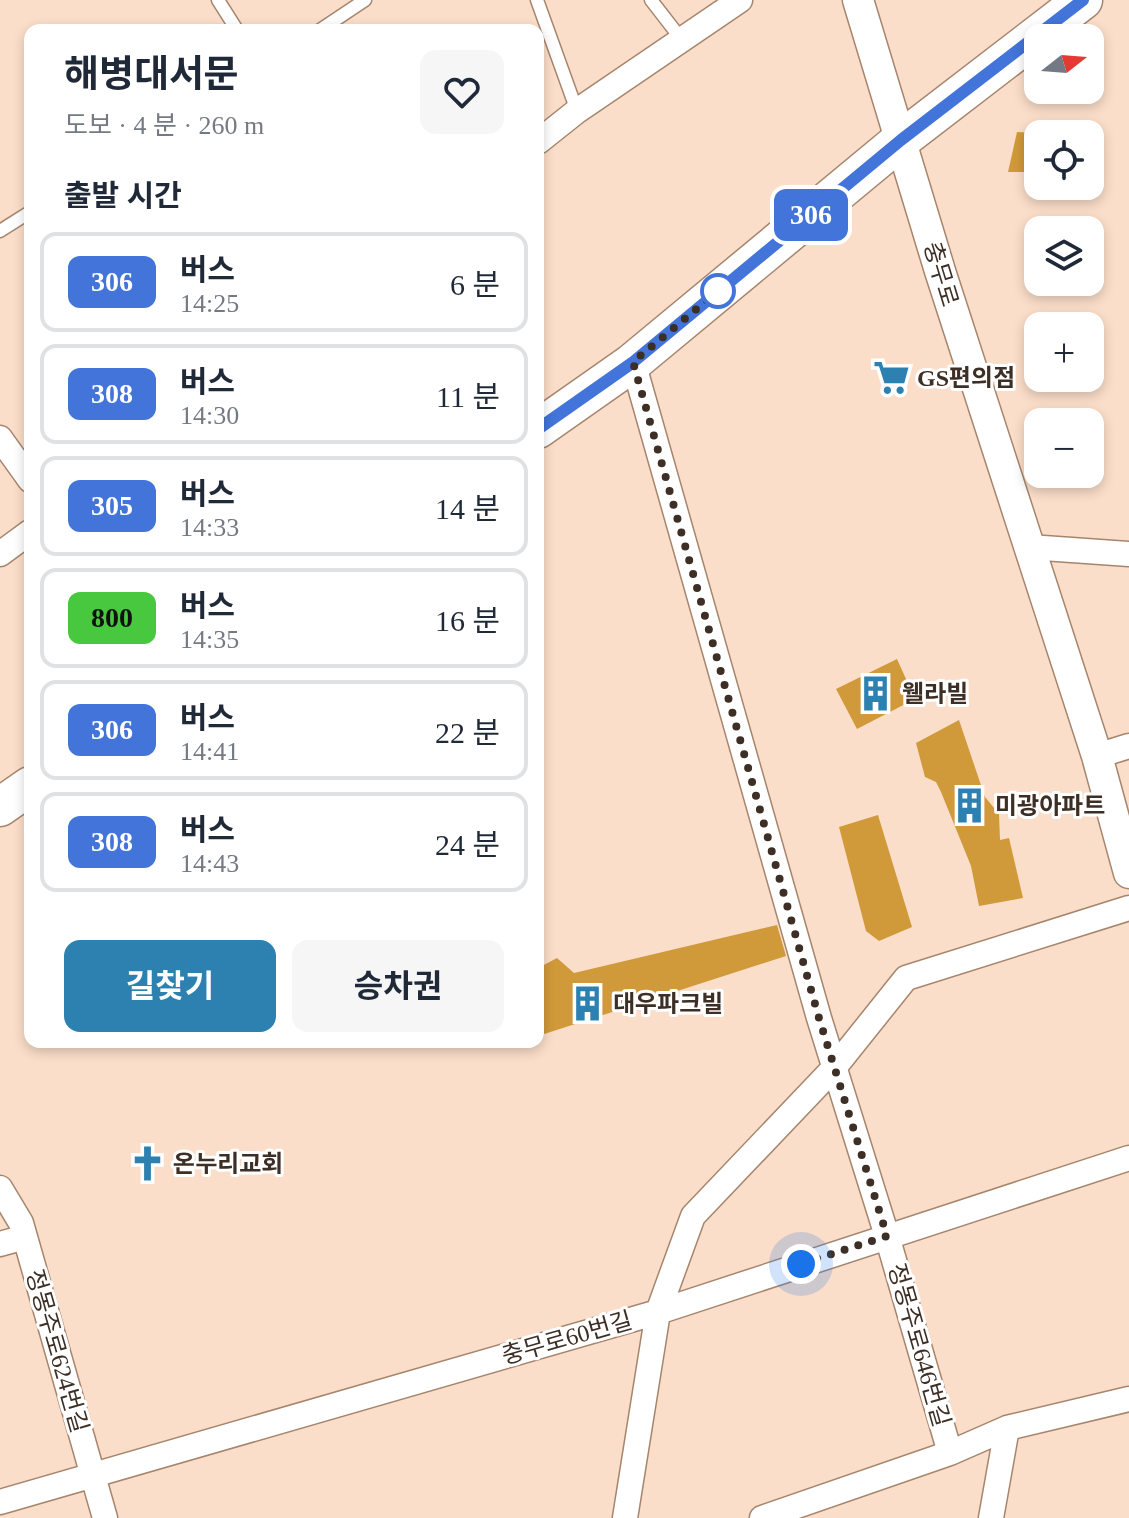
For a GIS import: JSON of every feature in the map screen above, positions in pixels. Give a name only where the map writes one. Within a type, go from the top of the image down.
[{"type":"main road","points":[[544,425],[633,362],[901,140],[1083,0]]},
{"type":"main road","points":[[0,807],[24,790]]},
{"type":"street","points":[[544,137],[577,111],[740,0]]},
{"type":"street","name":"충무로","points":[[858,0],[940,271],[1097,756],[1129,873]]},
{"type":"street","name":"정몽주로646번길","points":[[633,362],[814,1003],[887,1236],[950,1453]]},
{"type":"street","points":[[0,438],[24,472]]},
{"type":"street","points":[[0,554],[24,536]]},
{"type":"street","points":[[1029,547],[1129,554]]},
{"type":"street","points":[[1097,756],[1129,746]]},
{"type":"street","points":[[625,1518],[658,1312],[693,1216],[834,1068],[906,978],[1129,908]]},
{"type":"street","name":"충무로60번길","points":[[0,1502],[658,1312],[1129,1158]]},
{"type":"street","name":"정몽주로624번길","points":[[0,1188],[21,1223],[105,1518]]},
{"type":"street","points":[[0,1244],[25,1237]]},
{"type":"street","points":[[762,1518],[950,1453],[1007,1428],[1129,1399]]},
{"type":"street","points":[[991,1518],[1007,1428]]},
{"type":"lane","points":[[218,0],[233,24]]},
{"type":"lane","points":[[329,24],[365,0]]},
{"type":"lane","points":[[537,0],[577,111]]},
{"type":"lane","points":[[651,0],[682,40]]},
{"type":"lane","points":[[0,231],[24,216]]},
{"type":"building","points":[[1017,132],[1024,132],[1024,172],[1008,172]]},
{"type":"building","name":"웰라빌","points":[[897,659],[915,699],[857,729],[836,689]]},
{"type":"building","name":"미광아파트","points":[[959,720],[985,797],[999,814],[1000,840],[1009,838],[1023,898],[979,906],[971,866],[941,792],[936,782],[925,777],[916,743]]},
{"type":"building","points":[[878,815],[912,927],[879,941],[866,931],[839,827]]},
{"type":"building","name":"대우파크빌","points":[[777,925],[786,956],[544,1034],[544,965],[557,958],[574,973]]},
{"type":"bus line","name":"306","points":[[544,425],[632,363],[901,140],[1083,0]]},
{"type":"place","name":"GS편의점","points":[[891,378]]},
{"type":"place","name":"웰라빌","points":[[876,694]]},
{"type":"place","name":"미광아파트","points":[[969,806]]},
{"type":"place","name":"대우파크빌","points":[[587,1004]]},
{"type":"place","name":"온누리교회","points":[[147,1164]]},
{"type":"route","points":[[718,291],[633,362],[819,1018],[887,1236],[801,1264]]}]
